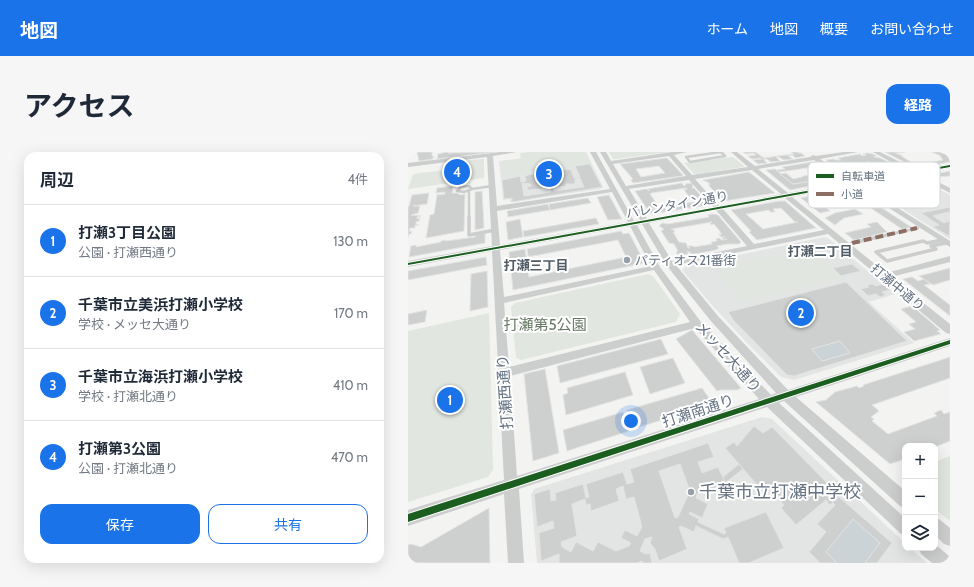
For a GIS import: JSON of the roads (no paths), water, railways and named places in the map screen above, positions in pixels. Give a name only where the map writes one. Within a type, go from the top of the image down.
[{"type":"street","points":[[408,165],[514,152]]},
{"type":"street","name":"メッセ大通り","points":[[593,152],[643,221],[670,264],[714,318],[786,396],[902,498]]},
{"type":"street","name":"メッセ大通り","points":[[603,152],[609,163],[632,223],[656,267],[697,324],[769,401],[902,525]]},
{"type":"street","name":"打瀬中通り","points":[[734,152],[950,330]]},
{"type":"street","points":[[806,152],[822,162]]},
{"type":"street","points":[[494,209],[855,152]]},
{"type":"street","points":[[876,152],[892,162]]},
{"type":"street","points":[[609,163],[670,154],[686,154]]},
{"type":"street","points":[[670,154],[752,247]]},
{"type":"street","name":"打瀬西通り","points":[[490,155],[516,563]]},
{"type":"street","name":"バレンタイン通り","points":[[940,169],[950,166]]},
{"type":"street","points":[[942,187],[950,191]]},
{"type":"street","name":"バレンタイン通り","points":[[408,264],[808,191]]},
{"type":"street","points":[[893,208],[946,242]]},
{"type":"street","points":[[852,243],[917,228]]},
{"type":"street","points":[[670,264],[830,231]]},
{"type":"street","points":[[885,276],[950,259]]},
{"type":"street","points":[[499,301],[656,267]]},
{"type":"street","points":[[503,373],[697,324]]},
{"type":"street","name":"打瀬南通り","points":[[408,518],[950,342]]},
{"type":"street","points":[[938,528],[950,538]]},
{"type":"street","points":[[931,551],[945,563]]},
{"type":"lane","points":[[720,152],[725,156],[690,162],[686,157],[686,154],[720,152]]},
{"type":"lane","points":[[492,186],[470,190],[469,235],[495,230]]},
{"type":"lane","points":[[927,243],[936,249],[888,261],[876,252],[923,241],[927,243],[946,242]]},
{"type":"lane","points":[[931,246],[946,242]]},
{"type":"place","name":"打瀬第3公園","points":[[457,172]]},
{"type":"place","name":"千葉市立海浜打瀬小学校","points":[[549,174]]},
{"type":"place","name":"パティオス21番街","points":[[627,260]]},
{"type":"place","name":"千葉市立美浜打瀬小学校","points":[[801,313]]},
{"type":"place","name":"打瀬3丁目公園","points":[[450,400]]},
{"type":"place","name":"千葉市立打瀬中学校","points":[[691,492]]},
{"type":"district","name":"打瀬二丁目","points":[[820,251]]},
{"type":"district","name":"打瀬三丁目","points":[[536,265]]},
{"type":"park label","name":"打瀬第5公園","points":[[545,325]]}]
